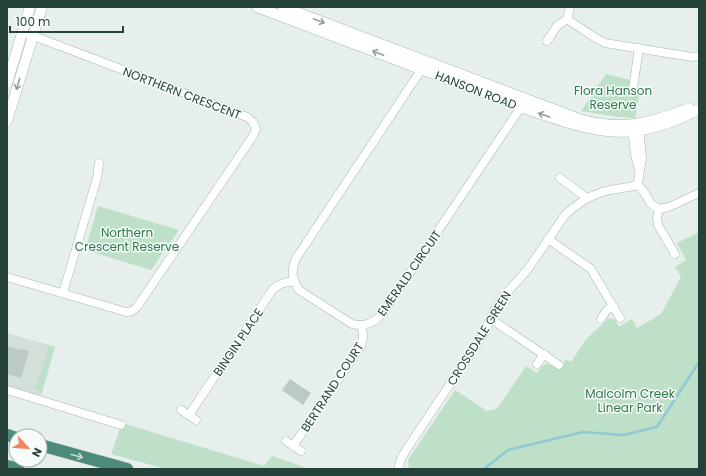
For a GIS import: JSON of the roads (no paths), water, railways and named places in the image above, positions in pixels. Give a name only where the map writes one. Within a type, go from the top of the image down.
[{"type":"highway","points":[[48,447],[127,469]]},
{"type":"highway","points":[[7,466],[18,469]]},
{"type":"street","points":[[7,83],[10,60],[22,33],[30,7]]},
{"type":"street","points":[[7,121],[42,7]]},
{"type":"street","name":"HANSON ROAD","points":[[257,7],[423,65],[523,103],[556,119],[588,128],[615,132],[668,124],[699,109]]},
{"type":"street","name":"HANSON ROAD","points":[[283,7],[423,65]]},
{"type":"street","points":[[547,41],[557,26],[566,19],[570,7]]},
{"type":"street","points":[[566,19],[605,43],[692,57],[699,56]]},
{"type":"street","name":"NORTHERN CRESCENT","points":[[7,277],[126,312],[132,311],[137,307],[256,130],[253,122],[246,117],[22,33]]},
{"type":"street","points":[[632,89],[639,48]]},
{"type":"street","points":[[10,60],[24,64]]},
{"type":"street","points":[[362,326],[348,322],[300,290],[294,282],[292,271],[295,260],[423,65]]},
{"type":"street","name":"EMERALD CIRCUIT","points":[[362,326],[374,322],[382,313],[523,103]]},
{"type":"street","name":"HANSON ROAD","points":[[636,128],[699,104]]},
{"type":"street","points":[[636,128],[642,158],[640,175],[637,184],[651,204],[659,209],[669,207],[699,193]]},
{"type":"street","points":[[63,294],[97,178],[99,163]]},
{"type":"street","points":[[560,178],[587,198]]},
{"type":"street","name":"CROSSDALE GREEN","points":[[398,469],[406,450],[483,335],[495,309],[528,268],[565,215],[587,198],[605,191],[630,187],[637,184]]},
{"type":"street","points":[[659,209],[657,218],[658,225],[675,254]]},
{"type":"street","points":[[548,239],[591,269],[620,318]]},
{"type":"street","name":"BINGIN PLACE","points":[[181,410],[193,418],[273,289],[280,284],[294,282]]},
{"type":"street","points":[[601,318],[606,311],[613,306]]},
{"type":"street","points":[[491,319],[559,365]]},
{"type":"street","name":"BERTRAND COURT","points":[[293,446],[361,346],[363,338],[362,326]]},
{"type":"street","points":[[537,364],[544,354]]},
{"type":"street","points":[[7,390],[121,426]]},
{"type":"street","points":[[286,441],[301,451]]},
{"type":"waterway","points":[[484,469],[508,450],[583,432],[623,435],[657,427],[699,362]]},
{"type":"park label","name":"Flora Hanson Reserve","points":[[613,97]]},
{"type":"park label","name":"Northern Crescent Reserve","points":[[127,239]]},
{"type":"park label","name":"Malcolm Creek Linear Park","points":[[630,400]]}]
